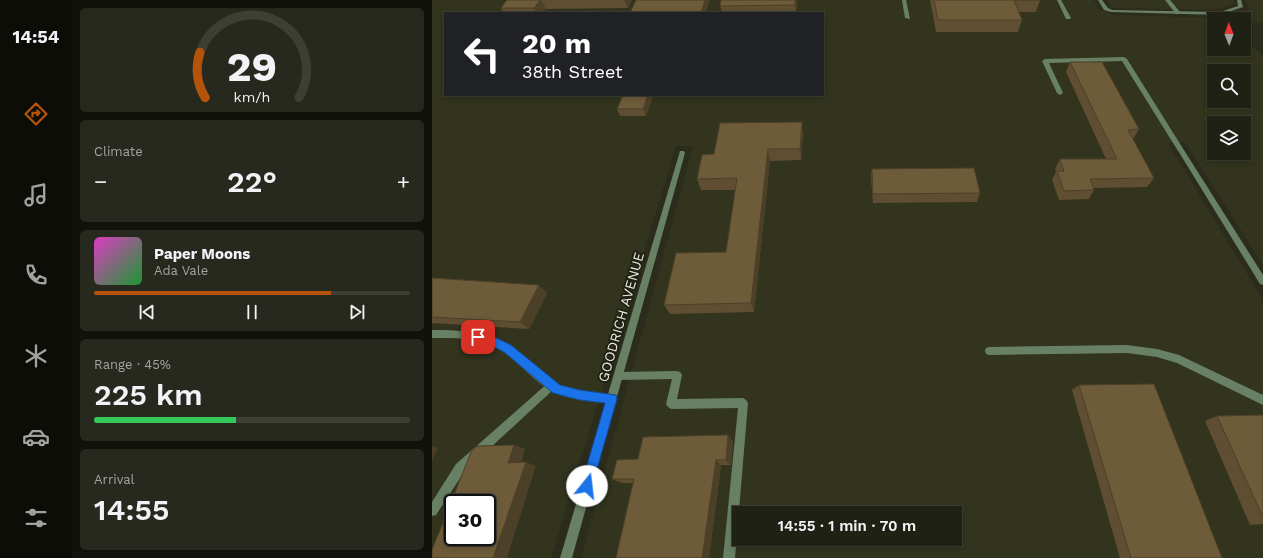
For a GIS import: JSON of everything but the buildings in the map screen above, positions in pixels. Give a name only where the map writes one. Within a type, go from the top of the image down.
[{"type":"street","points":[[904,0],[908,18]]},
{"type":"street","points":[[1059,0],[1068,18]]},
{"type":"street","points":[[1100,0],[1106,9],[1111,11],[1178,13],[1225,13],[1241,7],[1239,0]]},
{"type":"street","points":[[1167,0],[1178,13]]},
{"type":"street","points":[[1060,93],[1045,61],[1124,59],[1263,282]]},
{"type":"street","name":"GOODRICH AVENUE","points":[[566,558],[682,152]]},
{"type":"street","points":[[432,334],[467,335],[488,339],[508,349],[557,389],[566,392],[612,399]]},
{"type":"street","points":[[989,351],[1127,349],[1157,353],[1179,359],[1263,400]]},
{"type":"street","points":[[619,376],[677,375],[671,404],[743,403],[729,558]]},
{"type":"street","points":[[432,511],[460,468],[552,385]]},
{"type":"shaded area","points":[[432,0],[1094,0],[1099,9],[1113,15],[1207,18],[1207,56],[1251,56],[1251,46],[1263,55],[1263,265],[1185,142],[1168,143],[1263,300],[1263,558],[581,558],[693,146],[676,146],[551,558],[432,558]]},
{"type":"shaded area","points":[[1107,0],[1233,0],[1233,4],[1216,10],[1111,8]]},
{"type":"shaded area","points":[[1245,0],[1263,0],[1263,22],[1251,23],[1251,12],[1244,12],[1247,11],[1248,4]]},
{"type":"route","points":[[478,337],[488,339],[508,349],[557,389],[580,395],[612,399],[587,486]]}]
